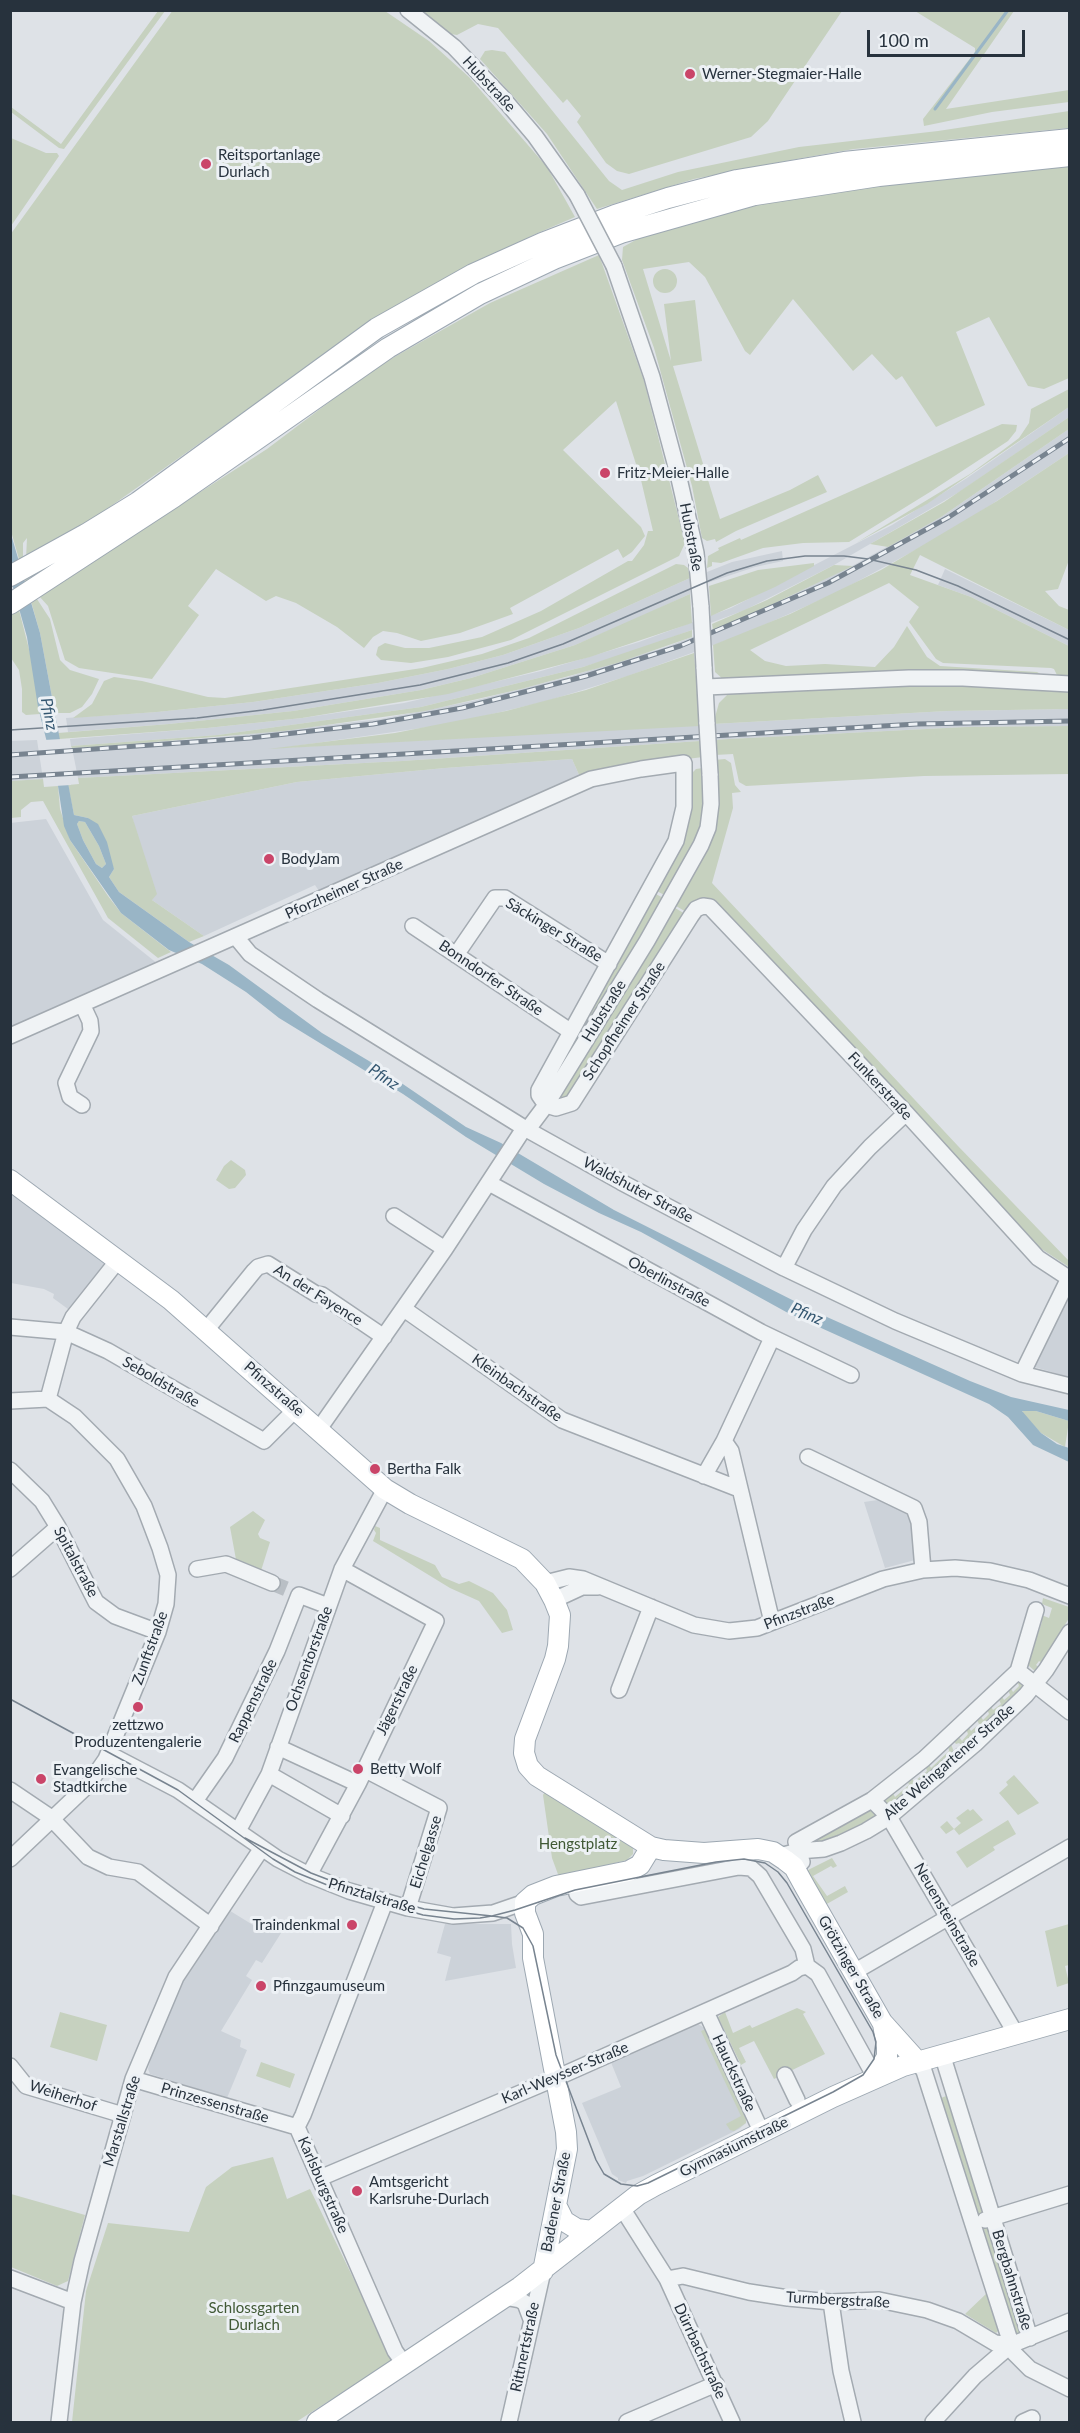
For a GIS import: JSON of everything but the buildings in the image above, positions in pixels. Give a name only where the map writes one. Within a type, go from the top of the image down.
[{"type":"main road","points":[[10,576],[138,502],[377,328],[473,274],[542,243],[606,218],[668,198],[748,178],[844,162],[1070,139]]},
{"type":"main road","points":[[11,604],[174,497],[388,348],[480,294],[554,260],[621,233],[755,195],[879,176],[1070,156]]},
{"type":"main road","name":"Pfinzstraße","points":[[10,1180],[119,1259],[207,1329],[385,1489],[410,1504],[522,1558],[550,1591]]},
{"type":"main road","points":[[550,1591],[560,1615],[558,1646],[527,1731],[524,1753],[528,1766],[537,1776],[651,1847],[704,1852],[758,1849],[793,1859]]},
{"type":"main road","name":"Pfinztalstraße","points":[[525,1902],[533,1895],[574,1881],[629,1871],[640,1865],[651,1847]]},
{"type":"main road","name":"Grötzinger Straße","points":[[793,1859],[882,2022],[917,2061]]},
{"type":"main road","name":"Badener Straße","points":[[317,2422],[543,2271],[567,2149],[566,2132],[533,1958],[533,1934],[525,1913],[525,1902]]},
{"type":"main road","points":[[942,2054],[1070,2019]]},
{"type":"main road","points":[[875,2077],[885,2061],[887,2051],[882,2022]]},
{"type":"main road","name":"Gymnasiumstraße","points":[[543,2271],[622,2208],[656,2185],[875,2077],[942,2054]]},
{"type":"main road","points":[[556,2205],[564,2221],[577,2229],[592,2231]]},
{"type":"street","name":"Hubstraße","points":[[320,1429],[445,1249],[513,1144],[546,1105],[695,860],[708,828],[711,804],[706,687],[696,553],[652,377],[614,266],[577,195],[535,136],[502,97],[454,47],[408,10]]},
{"type":"street","points":[[706,687],[920,678],[1070,684]]},
{"type":"street","name":"Hubstraße","points":[[546,1105],[539,1095],[539,1090],[676,841],[684,807],[684,763]]},
{"type":"street","name":"Pforzheimer Straße","points":[[10,1036],[83,1006],[591,779],[684,763]]},
{"type":"street","name":"Säckinger Straße","points":[[456,955],[495,898],[505,898],[609,964]]},
{"type":"street","name":"Funkerstraße","points":[[691,916],[696,909],[704,906],[716,913],[906,1113],[1038,1258],[1069,1278]]},
{"type":"street","name":"Schopfheimer Straße","points":[[546,1105],[556,1108],[572,1103],[691,916]]},
{"type":"street","name":"Bonndorfer Straße","points":[[413,926],[570,1031]]},
{"type":"street","name":"Waldshuter Straße","points":[[236,938],[250,954],[318,1000],[526,1129],[621,1182],[784,1268],[896,1321],[1022,1374],[1070,1386]]},
{"type":"street","points":[[82,1105],[70,1097],[66,1083],[91,1031],[90,1021],[83,1006]]},
{"type":"street","points":[[784,1268],[804,1230],[834,1186],[906,1113]]},
{"type":"street","name":"Oberlinstraße","points":[[489,1184],[772,1338],[851,1376]]},
{"type":"street","points":[[394,1216],[445,1249]]},
{"type":"street","points":[[10,1401],[48,1399],[66,1332],[73,1317],[119,1259]]},
{"type":"street","name":"An der Fayence","points":[[207,1329],[258,1266],[268,1264],[316,1294],[322,1295],[384,1337]]},
{"type":"street","points":[[1022,1374],[1069,1278]]},
{"type":"street","name":"Kleinbachstraße","points":[[404,1309],[562,1420],[739,1489]]},
{"type":"street","name":"Seboldstraße","points":[[10,1327],[66,1332],[108,1351],[264,1441],[296,1409]]},
{"type":"street","points":[[704,1476],[772,1338]]},
{"type":"street","name":"Zunftstraße","points":[[10,1858],[57,1825],[109,1754],[158,1632],[166,1604],[168,1575],[160,1548],[144,1506],[117,1459],[75,1417],[48,1399]]},
{"type":"street","points":[[723,1441],[731,1451],[772,1622]]},
{"type":"street","points":[[808,1457],[914,1508],[919,1522],[922,1570]]},
{"type":"street","name":"Spitalstraße","points":[[10,1470],[42,1501],[58,1527],[96,1602],[116,1616],[158,1632]]},
{"type":"street","name":"Ochsentorstraße","points":[[230,1829],[268,1774],[342,1569],[385,1489]]},
{"type":"street","points":[[10,1569],[58,1527]]},
{"type":"street","points":[[197,1569],[226,1564],[272,1583]]},
{"type":"street","name":"Pfinzstraße","points":[[550,1591],[582,1587],[607,1589],[694,1625],[729,1631],[758,1628],[883,1579],[922,1570],[955,1568],[990,1571],[1029,1580],[1070,1596]]},
{"type":"street","name":"Jägerstraße","points":[[309,1875],[358,1784],[436,1621],[342,1569]]},
{"type":"street","name":"Rappenstraße","points":[[195,1801],[225,1758],[277,1651],[294,1592],[328,1606]]},
{"type":"street","points":[[619,1690],[651,1607]]},
{"type":"street","points":[[1036,1610],[1018,1671],[1037,1683],[1070,1712]]},
{"type":"street","name":"Alte Weingartener Straße","points":[[1018,1671],[924,1759],[872,1800],[796,1842],[793,1859],[866,1831],[889,1816],[975,1744],[1037,1683],[1070,1632]]},
{"type":"street","points":[[278,1747],[358,1784]]},
{"type":"street","name":"Pfinztalstraße","points":[[109,1754],[195,1801],[230,1829],[309,1875],[385,1902],[440,1915],[468,1916],[493,1913],[525,1902]]},
{"type":"street","name":"Eichelgasse","points":[[364,1769],[439,1808],[408,1908]]},
{"type":"street","points":[[268,1774],[342,1816]]},
{"type":"street","points":[[10,1790],[57,1825],[88,1857],[110,1867],[138,1872],[211,1926]]},
{"type":"street","name":"Neuensteinstraße","points":[[872,1800],[889,1816],[1016,2034]]},
{"type":"street","points":[[854,1972],[1070,1847]]},
{"type":"street","name":"Marstallstraße","points":[[59,2422],[73,2302],[82,2261],[133,2079],[171,1986],[261,1848]]},
{"type":"street","points":[[574,1881],[577,1894],[581,1897],[739,1867],[751,1868],[760,1876],[803,1949],[807,1966],[818,1974],[875,2077]]},
{"type":"street","name":"Karlsburgstraße","points":[[385,1902],[297,2127],[395,2351],[405,2365]]},
{"type":"street","name":"Karl-Weysser-Straße","points":[[321,2178],[556,2078],[807,1966]]},
{"type":"street","name":"Hauckstraße","points":[[706,2012],[762,2133]]},
{"type":"street","name":"Bergbahnstraße","points":[[917,2061],[924,2072],[1011,2345],[1030,2338],[942,2054]]},
{"type":"street","name":"Weiherhof","points":[[10,2066],[26,2085],[123,2115]]},
{"type":"street","points":[[785,2075],[797,2100]]},
{"type":"street","name":"Prinzessenstraße","points":[[133,2079],[297,2127]]},
{"type":"street","points":[[974,2224],[1070,2194]]},
{"type":"street","points":[[622,2208],[667,2279]]},
{"type":"street","name":"Rittnertstraße","points":[[509,2422],[543,2271]]},
{"type":"street","name":"Turmbergstraße","points":[[667,2279],[683,2276],[749,2292],[831,2302],[879,2300],[927,2310],[958,2321],[995,2343],[1011,2345]]},
{"type":"street","points":[[10,2278],[73,2302]]},
{"type":"street","name":"Dürrbachstraße","points":[[667,2279],[732,2422]]},
{"type":"street","points":[[504,2297],[525,2303],[531,2319]]},
{"type":"street","points":[[831,2302],[841,2371],[853,2422]]},
{"type":"street","points":[[1030,2338],[1070,2321]]},
{"type":"street","points":[[933,2422],[975,2376],[1011,2345],[1017,2358],[1030,2369],[1070,2389]]},
{"type":"street","points":[[627,2422],[716,2384]]},
{"type":"shaded area","points":[[1069,407],[1069,417],[961,491],[834,565],[745,610],[633,652],[583,667],[421,707],[218,735],[71,746],[70,739],[302,718],[404,703],[541,671],[639,642],[731,608],[892,525],[967,478]]},
{"type":"shaded area","points":[[1069,429],[1069,453],[956,528],[838,592],[744,634],[628,676],[547,701],[450,724],[281,748],[947,711],[1069,709],[1069,726],[966,727],[729,739],[402,761],[78,778],[72,748],[203,739],[381,719],[477,700],[568,677],[666,647],[750,615],[852,566],[941,517]]},
{"type":"shaded area","points":[[782,551],[783,561],[755,567],[707,583],[707,572],[732,562]]},
{"type":"shaded area","points":[[945,569],[1069,630],[1069,646],[971,597],[938,585]]},
{"type":"shaded area","points":[[690,578],[690,594],[627,623],[575,645],[471,678],[421,690],[293,711],[68,732],[66,718],[253,702],[378,683],[448,669],[503,655],[579,628]]},
{"type":"shaded area","points":[[37,740],[43,779],[11,781],[11,741]]},
{"type":"shaded area","points":[[572,759],[580,777],[319,891],[315,885],[204,936],[152,900],[132,816],[297,782]]},
{"type":"shaded area","points":[[46,819],[103,920],[158,964],[10,1029],[10,823]]},
{"type":"shaded area","points":[[10,1191],[111,1265],[72,1312],[53,1298],[54,1294],[44,1289],[11,1283]]},
{"type":"shaded area","points":[[1066,1295],[1070,1297],[1069,1377],[1031,1366]]},
{"type":"shaded area","points":[[885,1499],[905,1508],[914,1519],[915,1560],[885,1568],[864,1502]]},
{"type":"shaded area","points":[[227,1909],[253,1925],[266,1919],[283,1930],[262,1963],[256,1960],[246,1976],[252,1980],[221,2031],[241,2040],[240,2047],[247,2050],[227,2098],[150,2074],[148,2069],[161,2023],[177,1987]]},
{"type":"shaded area","points":[[445,1924],[511,1924],[516,1968],[445,1981],[451,1957],[437,1953]]},
{"type":"shaded area","points":[[698,2024],[706,2029],[746,2117],[746,2123],[739,2129],[643,2176],[626,2183],[618,2180],[612,2174],[582,2103],[621,2087],[610,2060]]},
{"type":"green space","points":[[173,10],[385,11],[429,41],[469,77],[547,167],[575,217],[531,236],[397,308],[341,343],[97,516],[26,559],[27,538],[23,543],[23,560],[35,596],[50,619],[60,660],[70,670],[99,679],[92,694],[82,707],[70,713],[55,713],[40,633],[11,531],[10,235]]},
{"type":"green space","points":[[158,11],[165,11],[64,149],[59,148],[11,112],[11,107],[61,144]]},
{"type":"green space","points":[[419,11],[842,11],[768,121],[751,137],[629,174],[617,171],[606,163],[577,122],[581,116],[567,99],[563,103],[498,28],[478,24],[457,35],[451,34]]},
{"type":"green space","points":[[915,11],[1014,11],[946,109],[1069,90],[1069,102],[992,112],[924,126],[923,119],[975,52],[975,48]]},
{"type":"green space","points":[[485,51],[505,52],[609,181],[622,190],[678,172],[799,147],[938,131],[1069,111],[1069,128],[854,149],[694,179],[597,209],[547,134],[480,59]]},
{"type":"green space","points":[[11,138],[46,153],[57,153],[59,156],[11,226]]},
{"type":"green space","points":[[1069,163],[1069,378],[1044,389],[1028,386],[989,317],[956,332],[985,405],[936,427],[902,376],[896,380],[872,354],[853,371],[793,299],[750,355],[745,351],[705,277],[689,262],[643,269],[671,361],[664,304],[695,300],[702,361],[673,366],[720,519],[790,490],[818,475],[827,492],[736,531],[716,542],[715,539],[707,541],[702,538],[692,486],[654,348],[622,260],[623,247],[641,237],[735,209],[772,201],[920,178]]},
{"type":"green space","points":[[599,255],[644,381],[685,543],[679,556],[511,640],[448,657],[411,663],[381,660],[376,655],[378,647],[385,643],[405,648],[429,648],[482,637],[541,611],[628,561],[632,561],[644,545],[648,531],[653,531],[641,480],[616,401],[563,450],[641,527],[645,536],[632,552],[623,558],[618,549],[510,608],[513,614],[460,633],[421,641],[383,631],[373,637],[364,648],[337,627],[296,603],[276,596],[266,601],[216,569],[188,606],[199,615],[152,679],[79,668],[65,660],[48,606],[39,596],[267,449],[373,369],[490,303]]},
{"type":"green space","points":[[665,269],[673,273],[677,281],[673,289],[665,293],[657,289],[653,281],[657,273]]},
{"type":"green space","points":[[1069,389],[1069,407],[927,504],[856,543],[970,474],[1019,438],[1029,423],[1031,409]]},
{"type":"green space","points":[[1069,417],[1069,429],[941,517],[888,547],[870,544],[944,502]]},
{"type":"green space","points":[[1002,424],[1017,425],[1016,431],[1008,441],[849,542],[803,543],[763,548],[721,563],[712,562],[712,566],[707,568],[708,556],[719,550],[718,548],[740,538],[741,540]]},
{"type":"green space","points":[[1069,453],[1069,560],[1058,589],[1045,591],[1059,606],[1069,610],[1069,630],[920,555],[910,575],[971,597],[1069,646],[1069,681],[1059,679],[1054,669],[1051,668],[943,663],[936,659],[909,622],[919,607],[889,583],[750,650],[765,661],[786,666],[825,664],[875,667],[894,647],[907,626],[927,657],[940,666],[1037,672],[1044,676],[724,680],[715,672],[713,645],[790,614],[881,570],[997,501]]},
{"type":"green space","points":[[814,563],[814,566],[775,587],[711,616],[709,586],[758,570]]},
{"type":"green space","points":[[676,564],[688,568],[690,578],[579,628],[503,655],[378,683],[253,702],[73,718],[92,704],[104,681],[114,677],[142,681],[208,697],[225,698],[422,668],[482,654],[529,638]]},
{"type":"green space","points":[[834,565],[853,566],[713,630],[712,624],[767,600]]},
{"type":"green space","points":[[690,594],[692,623],[590,657],[448,694],[302,718],[59,739],[58,733],[293,711],[421,690],[471,678],[575,645]]},
{"type":"green space","points":[[18,606],[32,661],[40,714],[26,715],[22,712],[19,670],[11,658],[11,610]]},
{"type":"green space","points":[[692,630],[692,637],[617,663],[521,689],[425,711],[284,731],[97,747],[72,748],[71,746],[218,735],[421,707],[583,667]]},
{"type":"green space","points":[[694,653],[700,726],[268,749],[395,733],[506,711],[586,690]]},
{"type":"green space","points":[[852,684],[1069,687],[1069,709],[947,711],[713,724],[719,703],[731,691]]},
{"type":"green space","points":[[1069,726],[1069,774],[924,776],[746,786],[739,782],[733,754],[715,755],[715,740],[966,727]]},
{"type":"green space","points":[[700,741],[703,757],[607,769],[580,777],[572,759],[445,768],[297,782],[132,816],[157,894],[152,900],[204,936],[189,942],[119,892],[109,877],[114,869],[88,818],[74,815],[68,785],[79,784],[78,778],[402,761]]},
{"type":"green space","points":[[725,759],[731,763],[735,785],[741,792],[732,793],[733,808],[712,883],[1069,1261],[1069,1267],[1037,1246],[728,914],[705,899],[696,902],[688,913],[676,906],[705,852],[703,827],[668,897],[655,890],[690,775],[696,769],[703,768],[703,761]]},
{"type":"green space","points":[[43,779],[44,787],[58,786],[60,809],[70,840],[108,896],[121,913],[171,952],[158,958],[108,918],[43,801],[31,802],[21,810],[21,817],[11,818],[11,781]]},
{"type":"green space","points":[[79,821],[85,822],[99,846],[106,864],[102,868],[96,864],[83,840],[77,824]]},
{"type":"green space","points":[[654,893],[667,900],[547,1093],[545,1089]]},
{"type":"green space","points":[[675,908],[687,915],[565,1100],[556,1100]]},
{"type":"green space","points":[[231,1160],[245,1170],[246,1175],[235,1188],[229,1189],[216,1180],[224,1166]]},
{"type":"green space","points":[[1023,1410],[1036,1411],[1069,1421],[1065,1447],[1041,1433],[1022,1413]]},
{"type":"green space","points":[[253,1511],[265,1520],[258,1534],[260,1538],[270,1542],[260,1574],[237,1565],[230,1527]]},
{"type":"green space","points":[[375,1526],[380,1528],[380,1540],[435,1565],[442,1577],[459,1584],[469,1581],[493,1593],[507,1610],[513,1630],[502,1633],[479,1601],[450,1588],[373,1541],[376,1533]]},
{"type":"green space","points":[[1043,1598],[1069,1607],[1069,1618],[1042,1663],[1039,1661],[1036,1665],[1040,1668],[1037,1673],[1028,1665],[1028,1662],[1042,1622],[1038,1620],[1039,1614],[1049,1618],[1052,1608],[1042,1604]]},
{"type":"green space","points":[[1016,1678],[1030,1683],[962,1746],[959,1743],[956,1744],[952,1739],[957,1734],[962,1741],[968,1734],[965,1726],[967,1724],[971,1731],[979,1724],[975,1716],[979,1713],[983,1720],[989,1714],[986,1706],[989,1703],[993,1710],[1001,1704],[997,1696],[1000,1693],[1004,1700],[1010,1695],[1007,1687],[1009,1685],[1013,1692],[1019,1686]]},
{"type":"green space","points":[[950,1742],[955,1754],[888,1809],[882,1800],[892,1791],[895,1797],[909,1785],[907,1778],[911,1776],[914,1782],[927,1771],[925,1765],[928,1762],[931,1768],[949,1751]]},
{"type":"green space","points":[[1014,1775],[1039,1803],[1018,1815],[999,1793]]},
{"type":"green space","name":"Hengstplatz","points":[[546,1790],[628,1841],[633,1848],[633,1854],[627,1860],[559,1877],[552,1858],[543,1795]]},
{"type":"green space","points":[[869,1807],[878,1815],[863,1825],[837,1838],[814,1844],[801,1842]]},
{"type":"green space","points":[[968,1809],[970,1811],[973,1809],[983,1820],[959,1835],[954,1829],[961,1823],[956,1818]]},
{"type":"green space","points":[[1008,1820],[1016,1834],[993,1847],[995,1850],[967,1868],[956,1852]]},
{"type":"green space","points":[[947,1821],[954,1829],[946,1834],[940,1827]]},
{"type":"green space","points":[[832,1858],[837,1866],[833,1868],[831,1866],[813,1876],[827,1896],[845,1886],[848,1892],[825,1905],[808,1870]]},
{"type":"green space","points":[[1069,1924],[1069,1965],[1065,1966],[1069,1983],[1057,1987],[1045,1931]]},
{"type":"green space","points":[[797,2008],[806,2012],[803,2014],[825,2054],[774,2079],[754,2041],[739,2048],[746,2062],[741,2065],[718,2017],[725,2012],[733,2033],[750,2025],[752,2028]]},
{"type":"green space","points":[[60,2012],[107,2025],[97,2061],[50,2047]]},
{"type":"green space","points":[[706,2029],[746,2117],[746,2123],[734,2131],[730,2130],[726,2124],[741,2116],[701,2031]]},
{"type":"green space","points":[[261,2062],[295,2074],[290,2088],[256,2076]]},
{"type":"green space","points":[[949,2095],[986,2211],[984,2217],[977,2217],[938,2099]]},
{"type":"green space","name":"Schlossgarten Durlach","points":[[273,2157],[287,2199],[310,2189],[393,2360],[296,2422],[72,2422],[86,2291],[108,2223],[189,2232],[206,2187],[232,2167]]},
{"type":"green space","points":[[11,2194],[85,2215],[68,2281],[57,2286],[11,2267]]},
{"type":"green space","points":[[983,2226],[988,2226],[1024,2331],[1013,2335]]},
{"type":"green space","points":[[987,2293],[999,2330],[996,2333],[965,2314]]},
{"type":"water","name":"Pfinz","points":[[10,531],[40,633],[74,815],[88,818],[98,824],[107,842],[114,869],[109,877],[119,892],[189,942],[229,965],[322,1033],[369,1061],[466,1127],[501,1143],[614,1210],[818,1313],[970,1381],[1011,1397],[1069,1410],[1069,1421],[1036,1411],[1022,1411],[1041,1433],[1057,1444],[1069,1448],[1069,1462],[1033,1445],[1008,1417],[989,1404],[788,1313],[641,1232],[544,1184],[279,1018],[246,992],[202,964],[169,950],[121,913],[70,840],[64,826],[58,786],[38,707],[27,637],[11,580]],"holes":[[[79,821],[85,822],[106,864],[102,868],[96,864],[77,824]]]},
{"type":"pier","points":[[62,739],[71,785],[55,786],[44,740]]},
{"type":"waterway","points":[[935,109],[1008,10]]},
{"type":"tunnel","points":[[272,1583],[289,1590]]},
{"type":"tram line","points":[[10,730],[197,718],[420,685],[508,663],[563,644],[727,573],[767,561],[805,556],[844,556],[868,559],[916,570],[958,586],[1070,640]]},
{"type":"tram line","points":[[10,1699],[178,1790],[273,1859],[295,1872],[347,1893],[423,1915],[454,1919],[480,1918],[492,1916],[515,1910],[575,1890],[716,1862],[744,1859],[765,1863],[778,1872],[787,1883],[873,2032],[876,2042],[874,2059],[863,2075],[833,2092],[648,2183],[637,2186],[621,2184],[604,2174],[596,2160],[556,2055],[533,1946],[523,1928],[507,1918],[492,1916],[424,1909],[350,1888],[311,1873],[245,1838]]},
{"type":"railway","points":[[10,755],[250,738],[373,724],[462,708],[586,676],[680,646],[828,583],[949,517],[1070,438]]},
{"type":"railway","points":[[10,777],[917,724],[1070,721]]},
{"type":"place","name":"Werner-Stegmaier-Halle","points":[[690,74]]},
{"type":"place","name":"Reitsportanlage Durlach","points":[[206,164]]},
{"type":"place","name":"Fritz-Meier-Halle","points":[[605,473]]},
{"type":"place","name":"BodyJam","points":[[269,859]]},
{"type":"place","name":"Bertha Falk","points":[[375,1469]]},
{"type":"place","name":"zettzwo Produzentengalerie","points":[[138,1707]]},
{"type":"place","name":"Betty Wolf","points":[[358,1769]]},
{"type":"place","name":"Evangelische Stadtkirche","points":[[41,1779]]},
{"type":"place","name":"Traindenkmal","points":[[352,1925]]},
{"type":"place","name":"Pfinzgaumuseum","points":[[261,1986]]},
{"type":"place","name":"Amtsgericht Karlsruhe-Durlach","points":[[357,2191]]}]
